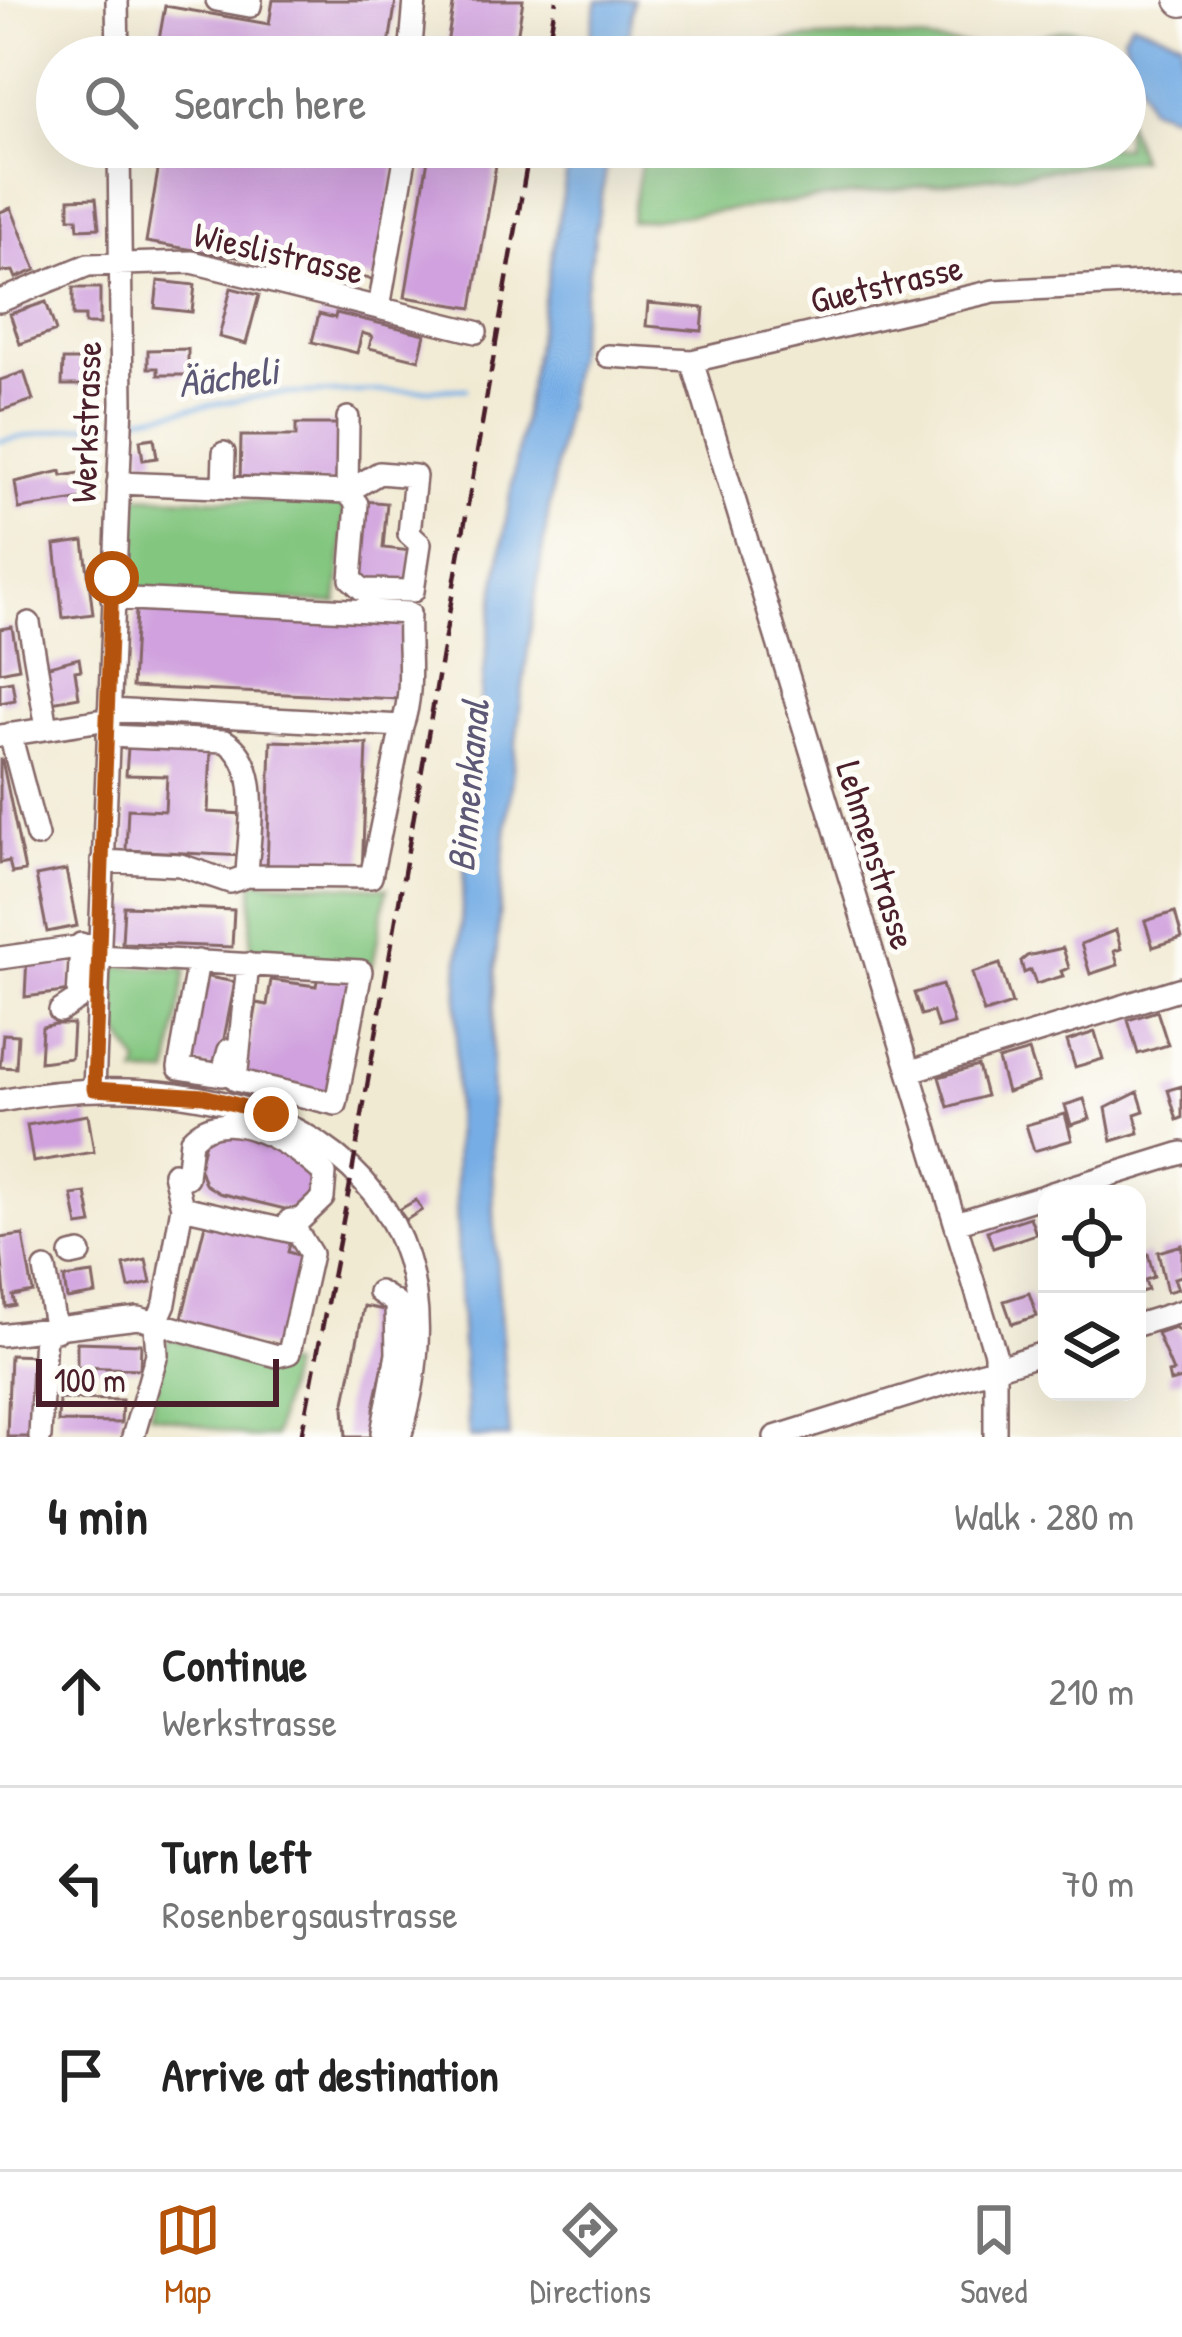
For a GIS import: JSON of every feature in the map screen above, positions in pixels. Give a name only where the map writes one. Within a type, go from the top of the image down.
[{"type":"street","points":[[117,0],[118,36]]},
{"type":"street","points":[[217,0],[250,5],[251,0]]},
{"type":"street","points":[[412,36],[415,0]]},
{"type":"street","name":"Werkstrasse","points":[[94,1089],[93,948],[102,861],[122,403],[119,168]]},
{"type":"street","points":[[379,308],[403,168]]},
{"type":"street","name":"Wieslistrasse","points":[[0,301],[53,277],[120,261],[192,262],[476,332]]},
{"type":"street","name":"Guetstrasse","points":[[608,356],[692,361],[994,291],[1182,281]]},
{"type":"street","name":"Lehmenstrasse","points":[[692,361],[995,1353],[994,1437]]},
{"type":"street","points":[[118,483],[346,492],[379,473],[415,476],[410,534],[420,544],[413,592],[354,586],[357,504],[346,492],[348,418]]},
{"type":"street","points":[[223,484],[224,453]]},
{"type":"street","points":[[102,861],[144,868],[180,865],[230,883],[247,876],[371,877],[401,725],[413,694],[406,666],[409,613],[112,598]]},
{"type":"street","points":[[29,623],[46,728]]},
{"type":"street","points":[[38,836],[5,735],[46,728],[72,732],[108,722],[401,725]]},
{"type":"street","points":[[108,722],[225,741],[239,750],[250,778],[247,876]]},
{"type":"street","points":[[60,1011],[78,999],[93,948]]},
{"type":"street","points":[[0,958],[93,948],[198,961],[308,966],[361,971],[336,1104],[236,1080],[248,964]]},
{"type":"street","points":[[198,961],[179,1068],[222,1076],[241,1010]]},
{"type":"street","points":[[911,1071],[1182,988]]},
{"type":"street","points":[[0,1101],[94,1089],[160,1090],[244,1105],[297,1128],[359,1178],[398,1240],[414,1288],[417,1368],[400,1437]]},
{"type":"street","points":[[133,1437],[157,1354],[155,1325],[165,1303],[182,1207],[178,1177],[191,1140],[208,1126],[219,1124],[275,1138],[325,1174],[322,1198],[300,1220],[290,1220]]},
{"type":"street","points":[[1077,1185],[1182,1153]]},
{"type":"street","points":[[178,1177],[204,1198],[261,1211]]},
{"type":"street","points":[[956,1223],[1038,1197]]},
{"type":"street","points":[[0,1335],[138,1318],[277,1356],[290,1353],[311,1254],[298,1234],[182,1207]]},
{"type":"street","points":[[40,1437],[51,1332],[45,1269]]},
{"type":"street","points":[[379,1292],[396,1303],[397,1354],[382,1433],[386,1437]]},
{"type":"street","points":[[1146,1322],[1182,1311]]},
{"type":"street","points":[[775,1437],[1038,1355]]},
{"type":"green space","points":[[1070,29],[1095,36],[1037,36]]},
{"type":"green space","points":[[640,168],[1067,168],[631,222]]},
{"type":"green space","points":[[130,496],[340,504],[346,514],[337,603],[126,595],[121,560],[131,560],[131,548],[122,547]]},
{"type":"green space","points":[[253,881],[387,888],[373,965],[250,955]]},
{"type":"green space","points":[[120,966],[186,969],[169,1075],[136,1074],[139,1064],[107,1014],[107,979]]},
{"type":"green space","points":[[168,1338],[290,1366],[274,1437],[249,1437],[150,1414]]},
{"type":"water","points":[[597,0],[635,0],[629,36],[590,36]]},
{"type":"water","points":[[1132,22],[1182,40],[1182,111],[1172,115],[1148,107],[1146,36],[1123,35]]},
{"type":"water","points":[[567,168],[606,168],[522,691],[499,910],[491,1124],[510,1437],[469,1437],[458,1256],[458,983],[479,712],[521,429]]},
{"type":"building","points":[[273,0],[396,0],[390,36],[160,36],[165,6],[269,24]]},
{"type":"building","points":[[454,0],[523,0],[517,36],[448,36]]},
{"type":"building","points":[[158,168],[396,168],[377,280],[146,242]]},
{"type":"building","points":[[426,168],[495,168],[472,308],[405,297]]},
{"type":"building","points":[[96,198],[99,228],[78,229],[77,218],[69,218],[69,199]]},
{"type":"building","points":[[11,208],[36,270],[16,278],[13,271],[0,272],[0,212]]},
{"type":"building","points":[[158,281],[195,285],[192,312],[155,308]]},
{"type":"building","points":[[73,288],[100,288],[100,324],[85,324],[85,316],[73,316]]},
{"type":"building","points":[[231,288],[259,295],[246,344],[219,337]]},
{"type":"building","points":[[46,302],[56,331],[20,344],[10,314]]},
{"type":"building","points":[[648,303],[704,308],[702,331],[646,326]]},
{"type":"building","points":[[336,313],[425,334],[419,360],[369,348],[372,336],[362,333],[357,353],[312,342],[319,314],[335,318]]},
{"type":"building","points":[[188,349],[188,375],[158,375],[158,368],[148,368],[148,350]]},
{"type":"building","points":[[63,360],[97,360],[97,385],[62,385]]},
{"type":"building","points":[[24,372],[33,400],[0,411],[0,380]]},
{"type":"building","points":[[296,424],[340,424],[339,484],[240,482],[241,436],[296,436]]},
{"type":"building","points":[[154,438],[157,458],[143,460],[140,440]]},
{"type":"building","points":[[61,471],[62,476],[86,472],[90,498],[19,509],[15,482]]},
{"type":"building","points":[[363,501],[387,503],[383,548],[412,551],[409,583],[356,578]]},
{"type":"building","points":[[84,541],[93,614],[63,618],[55,545]]},
{"type":"building","points":[[136,610],[403,622],[399,699],[132,687]]},
{"type":"building","points":[[12,627],[19,668],[0,672],[0,629]]},
{"type":"building","points":[[79,658],[81,670],[75,671],[79,697],[46,703],[41,668]]},
{"type":"building","points":[[12,681],[15,700],[0,703],[0,683]]},
{"type":"building","points":[[271,741],[367,744],[362,875],[267,872]]},
{"type":"building","points":[[128,748],[211,751],[208,812],[243,814],[242,856],[126,850],[128,809],[165,811],[167,776],[126,775]]},
{"type":"building","points":[[0,760],[25,871],[12,873],[9,861],[0,863]]},
{"type":"building","points":[[66,870],[77,926],[47,932],[36,876]]},
{"type":"building","points":[[124,906],[234,910],[232,947],[122,943]]},
{"type":"building","points":[[1175,912],[1182,938],[1153,947],[1145,921]]},
{"type":"building","points":[[1116,930],[1121,949],[1114,951],[1118,965],[1090,974],[1081,944]]},
{"type":"building","points":[[1063,948],[1069,968],[1061,971],[1063,976],[1036,984],[1031,970],[1024,973],[1021,961],[1027,956]]},
{"type":"building","points":[[73,955],[71,991],[25,997],[27,956]]},
{"type":"building","points":[[1000,964],[1012,1004],[984,1013],[972,973]]},
{"type":"building","points":[[343,975],[356,978],[335,1094],[244,1077],[257,1003],[267,1005],[271,980],[316,986],[318,976],[342,981]]},
{"type":"building","points":[[203,976],[235,982],[218,1069],[187,1063]]},
{"type":"building","points":[[942,985],[954,1024],[938,1028],[933,1012],[921,1015],[914,993]]},
{"type":"building","points":[[1157,1011],[1168,1045],[1138,1054],[1128,1020]]},
{"type":"building","points":[[73,1024],[71,1058],[40,1062],[42,1027]]},
{"type":"building","points":[[1095,1032],[1103,1059],[1075,1067],[1067,1041]]},
{"type":"building","points":[[3,1034],[18,1035],[16,1068],[0,1067]]},
{"type":"building","points":[[1029,1051],[1039,1082],[1007,1092],[998,1060]]},
{"type":"building","points":[[978,1066],[986,1096],[948,1107],[939,1077]]},
{"type":"building","points":[[1182,1086],[1182,1118],[1177,1120],[1168,1090]]},
{"type":"building","points":[[1138,1092],[1144,1111],[1135,1114],[1139,1133],[1112,1141],[1106,1108]]},
{"type":"building","points":[[1084,1099],[1090,1119],[1071,1125],[1065,1105]]},
{"type":"building","points":[[1065,1114],[1072,1140],[1034,1151],[1026,1125]]},
{"type":"building","points":[[88,1115],[94,1152],[33,1162],[27,1125]]},
{"type":"building","points":[[225,1128],[302,1160],[319,1183],[311,1203],[289,1210],[219,1193],[205,1184],[199,1166],[205,1142]]},
{"type":"building","points":[[86,1193],[92,1224],[78,1226],[72,1195]]},
{"type":"building","points":[[416,1200],[422,1210],[406,1220],[399,1210]]},
{"type":"building","points":[[207,1216],[292,1236],[288,1252],[301,1256],[278,1350],[180,1326]]},
{"type":"building","points":[[1030,1217],[1036,1234],[993,1248],[987,1231]]},
{"type":"building","points":[[23,1235],[33,1292],[13,1296],[15,1305],[6,1307],[0,1238]]},
{"type":"building","points":[[1182,1245],[1182,1276],[1174,1278],[1178,1289],[1167,1292],[1158,1252]]},
{"type":"building","points":[[1146,1255],[1154,1277],[1146,1280]]},
{"type":"building","points":[[146,1260],[151,1283],[129,1288],[124,1265]]},
{"type":"building","points":[[93,1274],[96,1294],[67,1299],[64,1278]]},
{"type":"building","points":[[1029,1293],[1037,1316],[1012,1324],[1004,1301]]},
{"type":"building","points":[[364,1306],[394,1312],[374,1408],[375,1437],[346,1437],[344,1407]]},
{"type":"building","points":[[1175,1327],[1182,1334],[1182,1379],[1170,1382],[1168,1373],[1173,1372],[1157,1333]]},
{"type":"building","points":[[77,1342],[141,1344],[140,1369],[77,1367]]},
{"type":"building","points":[[10,1355],[40,1356],[39,1370],[32,1369],[30,1437],[7,1437]]},
{"type":"building","points":[[59,1399],[122,1400],[121,1423],[58,1422]]},
{"type":"waterway","name":"Äächeli","points":[[130,419],[274,394],[466,389]]},
{"type":"waterway","name":"Äächeli","points":[[0,441],[113,421]]},
{"type":"railway","points":[[550,36],[556,0]]},
{"type":"railway","points":[[301,1437],[349,1190],[526,168]]},
{"type":"route","points":[[112,578],[94,1089],[204,1096],[271,1114]]},
{"type":"water label","name":"Binnenkanal","points":[[467,786]]}]
